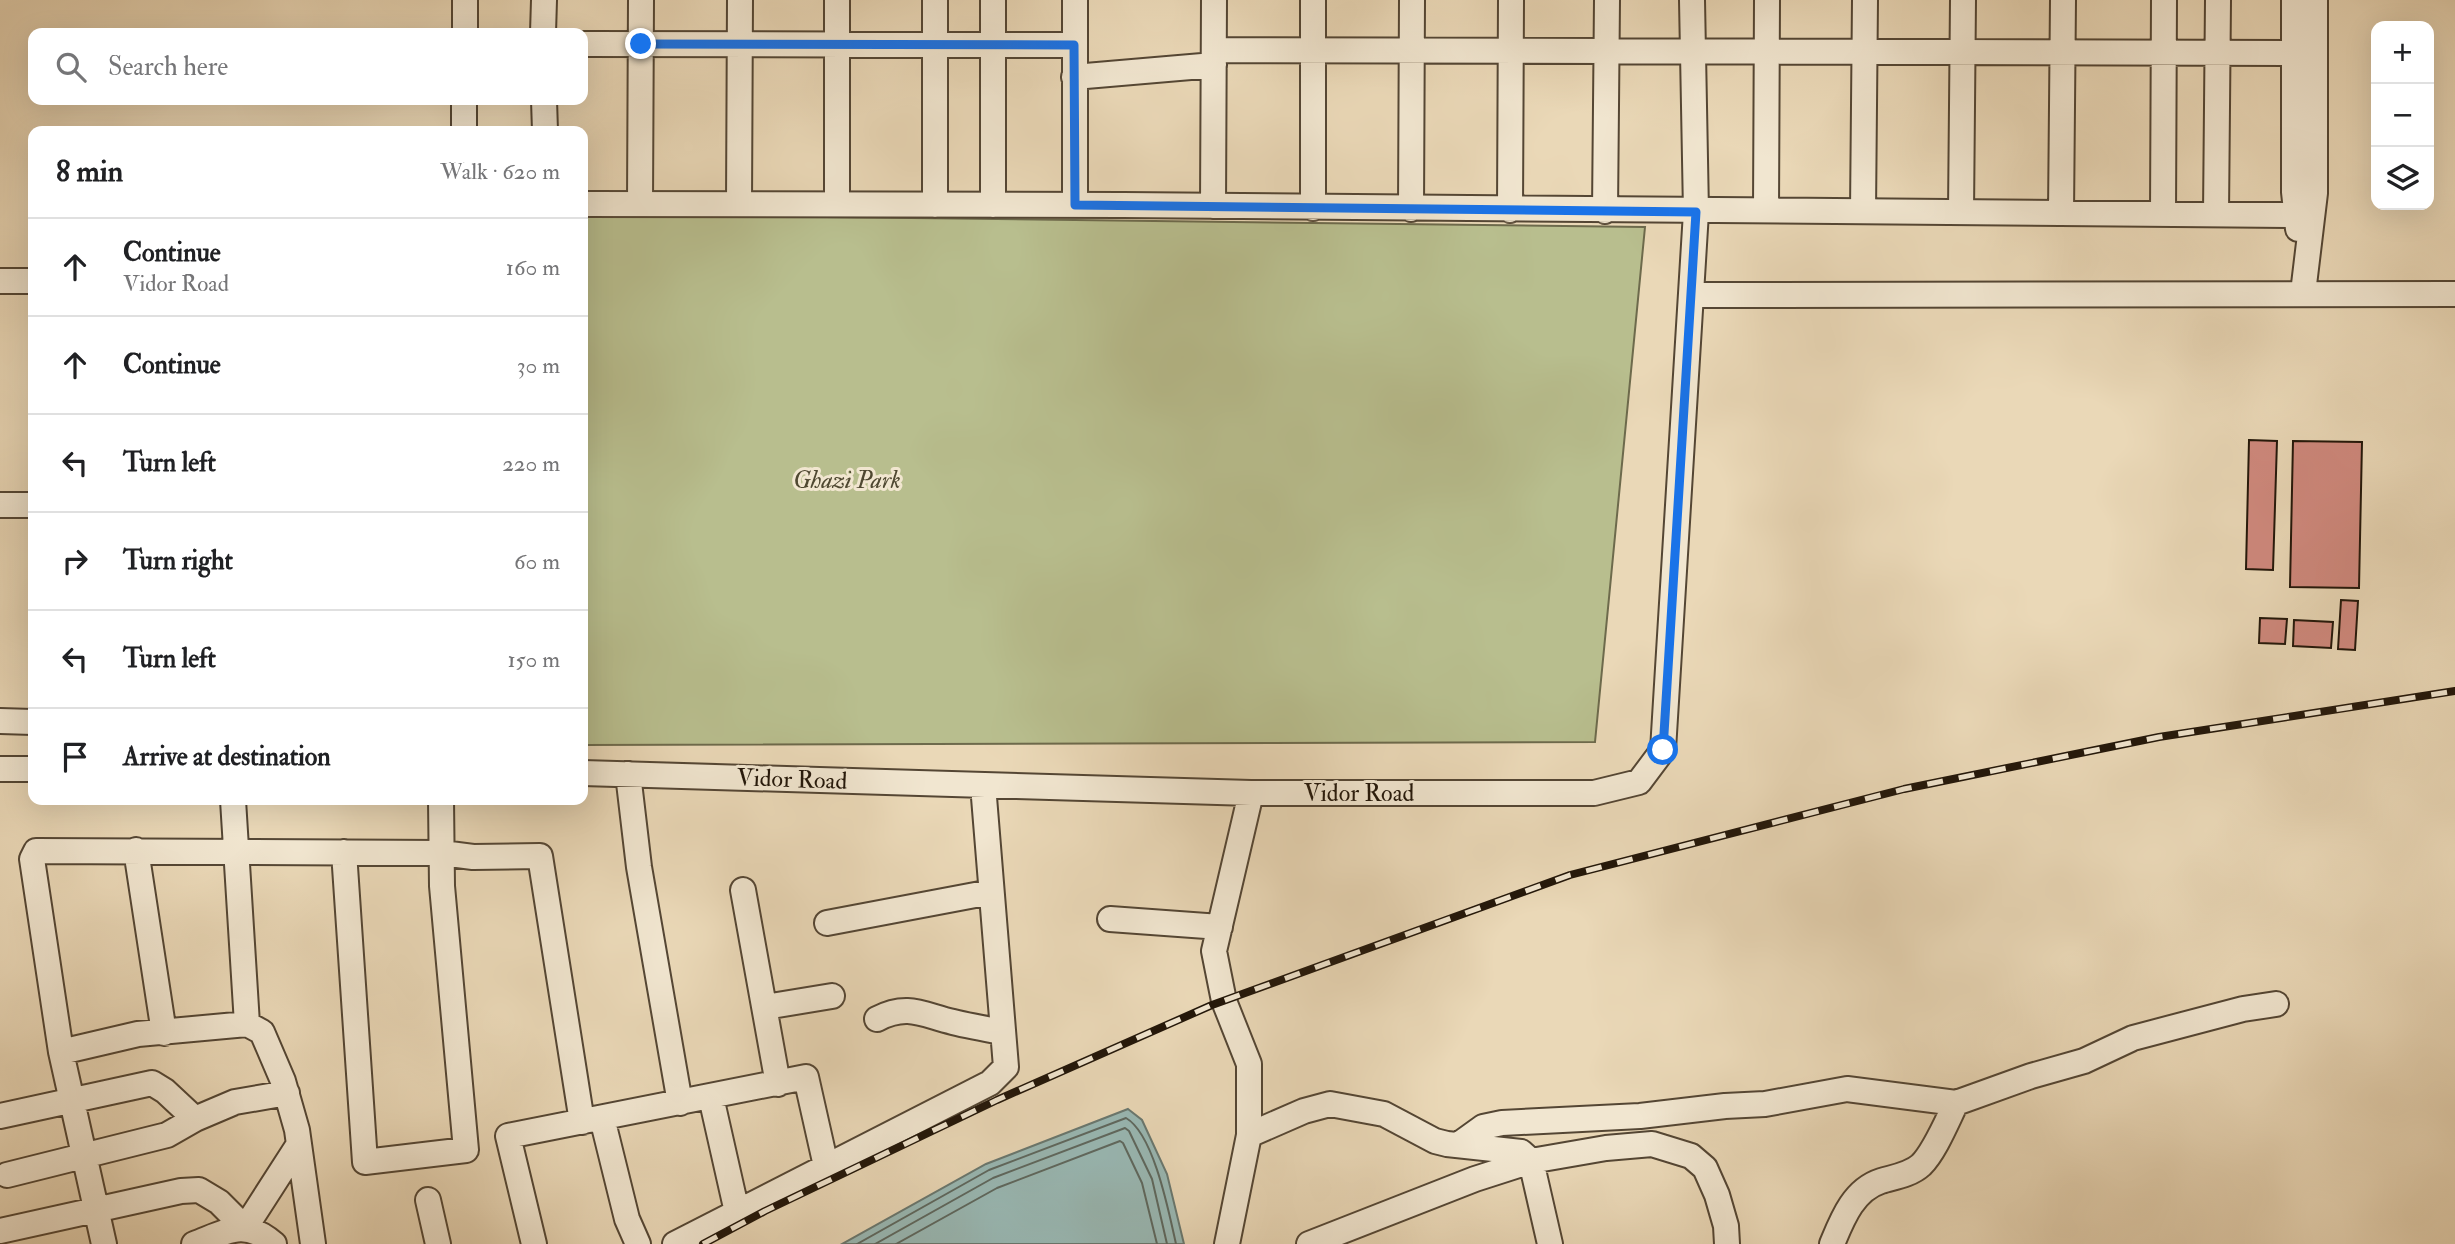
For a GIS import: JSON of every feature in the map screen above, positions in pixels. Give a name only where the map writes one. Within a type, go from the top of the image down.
[{"type":"street","points":[[465,0],[465,28]]},
{"type":"street","points":[[543,28],[544,0]]},
{"type":"street","points":[[640,203],[641,0]]},
{"type":"street","points":[[739,204],[740,0]]},
{"type":"street","points":[[837,0],[837,204]]},
{"type":"street","points":[[935,0],[935,205]]},
{"type":"street","points":[[993,0],[993,205]]},
{"type":"street","points":[[1074,0],[1075,205]]},
{"type":"street","points":[[1213,206],[1214,0]]},
{"type":"street","points":[[1313,0],[1313,208]]},
{"type":"street","points":[[1411,209],[1412,0]]},
{"type":"street","points":[[1510,210],[1511,0]]},
{"type":"street","points":[[1605,211],[1607,0]]},
{"type":"street","name":"Vidor Road","points":[[588,773],[1251,793],[1594,793],[1639,782],[1663,750],[1696,212],[1692,0]]},
{"type":"street","points":[[1766,210],[1767,0]]},
{"type":"street","points":[[1863,211],[1866,0]]},
{"type":"street","points":[[1961,212],[1963,0]]},
{"type":"street","points":[[2061,213],[2063,0]]},
{"type":"street","points":[[2163,214],[2164,0]]},
{"type":"street","points":[[2216,214],[2218,0]]},
{"type":"street","points":[[2294,0],[2294,192],[2303,293]]},
{"type":"street","points":[[2303,293],[2315,193],[2315,0]]},
{"type":"street","points":[[588,44],[1074,45]]},
{"type":"street","points":[[1074,76],[1214,57],[1313,50],[2294,53]]},
{"type":"street","points":[[464,105],[464,126]]},
{"type":"street","points":[[544,105],[545,126]]},
{"type":"street","points":[[588,204],[2296,215]]},
{"type":"street","points":[[0,281],[28,281]]},
{"type":"street","points":[[1692,295],[2455,294]]},
{"type":"street","points":[[0,505],[28,505]]},
{"type":"street","points":[[0,721],[28,722]]},
{"type":"street","points":[[0,769],[28,769]]},
{"type":"street","points":[[628,774],[639,867],[680,1103]]},
{"type":"street","points":[[675,1244],[990,1083],[1006,1067],[983,785]]},
{"type":"street","points":[[1227,1244],[1249,1135],[1249,1064],[1224,1001],[1214,951],[1251,793]]},
{"type":"street","points":[[233,805],[247,1024]]},
{"type":"street","points":[[344,852],[365,1162],[466,1150],[442,886],[441,805]]},
{"type":"street","points":[[104,1244],[71,1101],[51,998],[32,859],[36,850],[540,856],[592,1120],[638,1244]]},
{"type":"street","points":[[136,850],[164,1033]]},
{"type":"street","points":[[743,890],[778,1084]]},
{"type":"street","points":[[827,923],[992,892]]},
{"type":"street","points":[[1110,919],[1220,927]]},
{"type":"street","points":[[765,1007],[832,996]]},
{"type":"street","points":[[1458,1145],[1483,1126],[1502,1123],[1640,1116],[1765,1104],[1847,1089],[1956,1103],[2031,1076],[2084,1061],[2133,1038],[2243,1009],[2276,1004]]},
{"type":"street","points":[[877,1019],[890,1012],[919,1010],[951,1022],[1003,1032]]},
{"type":"street","points":[[61,1052],[138,1034],[247,1024],[262,1032],[274,1056],[299,1144],[313,1244]]},
{"type":"street","points":[[534,1244],[508,1136],[806,1077],[826,1166]]},
{"type":"street","points":[[0,1116],[152,1083],[165,1091],[195,1119]]},
{"type":"street","points":[[7,1175],[167,1135],[195,1119],[235,1102],[286,1093]]},
{"type":"street","points":[[711,1097],[737,1212]]},
{"type":"street","points":[[1832,1244],[1845,1213],[1855,1198],[1876,1183],[1911,1172],[1922,1165],[1956,1103]]},
{"type":"street","points":[[1249,1135],[1304,1111],[1330,1104],[1384,1114],[1435,1141],[1521,1152],[1531,1161],[1550,1244]]},
{"type":"street","points":[[245,1228],[299,1144]]},
{"type":"street","points":[[1309,1244],[1475,1179],[1531,1161],[1606,1148],[1652,1144],[1691,1156],[1705,1168],[1726,1226],[1727,1244]]},
{"type":"street","points":[[0,1231],[181,1191],[199,1190],[219,1202],[245,1228],[267,1237],[274,1244]]},
{"type":"street","points":[[428,1200],[438,1244]]},
{"type":"street","points":[[194,1244],[228,1229],[245,1228]]},
{"type":"green space","name":"Ghazi Park","points":[[588,214],[1645,227],[1595,742],[588,745]]},
{"type":"water","points":[[1128,1109],[1142,1120],[1167,1174],[1184,1244],[842,1244],[986,1164]]},
{"type":"building","points":[[2249,440],[2277,441],[2273,570],[2246,569]]},
{"type":"building","points":[[2293,441],[2362,442],[2359,588],[2290,587]]},
{"type":"building","points":[[2341,600],[2358,601],[2355,650],[2338,649]]},
{"type":"building","points":[[2260,618],[2287,619],[2285,644],[2259,643]]},
{"type":"building","points":[[2294,620],[2333,622],[2331,648],[2293,646]]},
{"type":"railway","points":[[703,1244],[765,1211],[997,1100],[1212,1005],[1570,875],[1904,789],[2159,737],[2455,691]]},
{"type":"route","points":[[641,44],[1074,45],[1075,205],[1696,212],[1663,750]]}]
